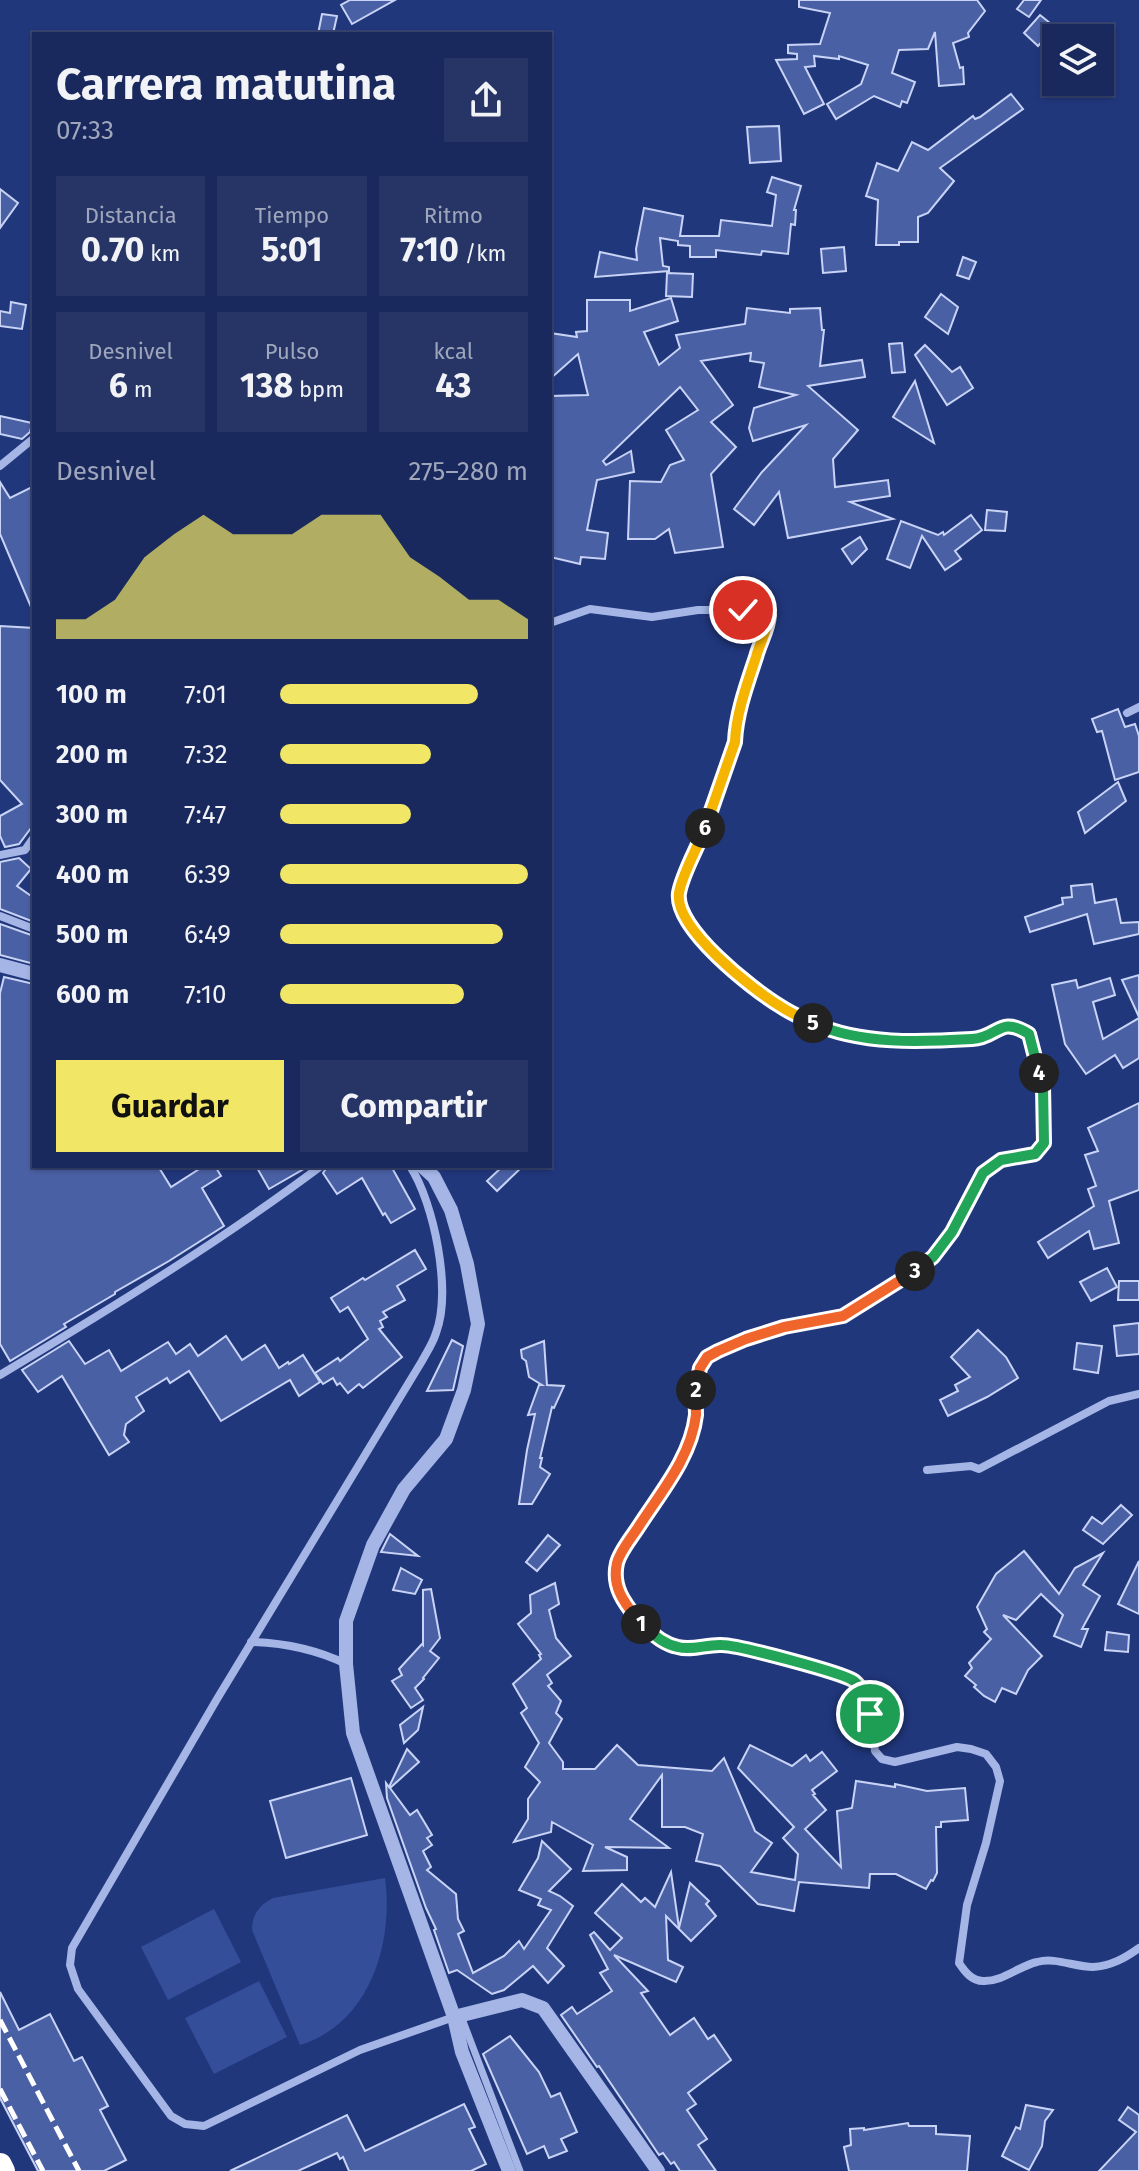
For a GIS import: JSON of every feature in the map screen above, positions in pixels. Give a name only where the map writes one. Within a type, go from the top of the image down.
[{"type":"highway","points":[[0,2165],[3,2171]]},
{"type":"street","points":[[0,466],[32,440]]},
{"type":"street","points":[[552,622],[590,609],[652,617],[698,610],[743,610],[769,615],[769,626],[756,655],[735,727],[735,742],[679,894],[682,911],[695,933],[737,975],[782,1008],[828,1029],[880,1040],[978,1039],[1001,1027],[1017,1027],[1029,1034],[1043,1086],[1044,1143],[1035,1154],[1001,1160],[983,1173],[952,1232],[933,1257],[889,1289],[843,1316],[784,1327],[746,1339],[707,1357],[700,1368],[697,1382],[696,1414],[691,1433],[670,1482],[617,1561],[616,1578],[620,1597],[641,1624],[662,1642],[680,1648],[720,1644],[740,1647],[837,1673],[854,1681],[864,1694],[875,1751],[882,1759],[895,1762],[957,1747],[986,1754],[996,1767],[1000,1781],[986,1843],[967,1905],[959,1963],[967,1975],[980,1982],[994,1980],[1037,1962],[1062,1961],[1091,1967],[1117,1962],[1139,1948]]},
{"type":"street","points":[[1127,713],[1139,707]]},
{"type":"street","points":[[0,855],[25,850],[32,840]]},
{"type":"street","points":[[0,916],[32,928]]},
{"type":"street","points":[[0,965],[32,973]]},
{"type":"street","points":[[0,1375],[107,1311],[243,1223],[318,1168]]},
{"type":"street","points":[[411,1168],[420,1181],[440,1259],[443,1301],[437,1333],[72,1948],[70,1965],[78,1989],[171,2116],[185,2124],[204,2126],[360,2050],[458,2017],[522,2000],[543,2008],[658,2171]]},
{"type":"street","points":[[424,1168],[434,1177],[451,1210],[467,1264],[478,1324],[464,1390],[446,1439],[404,1489],[373,1545],[346,1621],[346,1664],[353,1733],[458,2017],[520,2171]]},
{"type":"street","points":[[927,1470],[971,1466],[979,1469],[1109,1401],[1139,1394]]},
{"type":"street","points":[[251,1642],[293,1645],[346,1664]]},
{"type":"street","points":[[458,2017],[462,2052],[509,2171]]},
{"type":"shaded area","points":[[385,1878],[385,1929],[372,1978],[360,2000],[344,2019],[324,2035],[300,2045],[252,1930],[255,1915],[273,1898]]},
{"type":"shaded area","points":[[214,1909],[241,1962],[168,2000],[141,1947]]},
{"type":"shaded area","points":[[259,1981],[287,2037],[214,2074],[185,2018]]},
{"type":"building","points":[[350,0],[395,0],[352,24],[341,5]]},
{"type":"building","points":[[799,0],[977,0],[985,11],[968,33],[969,37],[953,43],[960,68],[963,67],[964,84],[939,86],[935,32],[928,49],[899,50],[892,73],[915,82],[907,103],[902,101],[900,107],[874,96],[836,119],[827,104],[861,84],[868,65],[839,56],[839,59],[814,56],[815,66],[805,67],[824,104],[804,114],[776,60],[797,59],[797,54],[788,53],[788,45],[820,44],[830,13],[799,7]]},
{"type":"building","points":[[1024,0],[1041,0],[1029,17],[1017,9]]},
{"type":"building","points":[[322,14],[337,16],[333,32],[318,32]]},
{"type":"building","points":[[1040,15],[1051,24],[1042,24],[1042,42],[1038,46],[1024,33]]},
{"type":"building","points":[[1011,94],[1023,109],[940,168],[954,181],[928,213],[918,217],[918,242],[876,245],[878,200],[866,196],[877,163],[898,171],[912,142],[928,150],[973,116],[975,119],[980,117]]},
{"type":"building","points":[[779,126],[781,161],[750,163],[747,127]]},
{"type":"building","points":[[772,177],[801,186],[794,210],[795,225],[791,224],[788,254],[762,251],[761,255],[716,250],[716,257],[690,257],[690,246],[660,238],[663,266],[669,267],[669,271],[595,277],[600,252],[637,260],[636,249],[644,208],[683,216],[680,236],[719,236],[721,220],[772,226],[776,195],[767,192]]},
{"type":"building","points":[[0,189],[18,203],[0,228]]},
{"type":"building","points":[[844,247],[846,271],[823,273],[821,249]]},
{"type":"building","points":[[963,257],[976,262],[969,279],[957,275]]},
{"type":"building","points":[[667,273],[693,274],[692,297],[666,296]]},
{"type":"building","points":[[941,294],[958,307],[948,334],[925,317]]},
{"type":"building","points":[[671,298],[678,321],[644,332],[659,365],[680,348],[676,335],[745,324],[747,308],[790,313],[790,309],[820,308],[824,330],[820,366],[862,360],[865,377],[808,386],[858,430],[833,459],[835,487],[888,480],[890,496],[850,502],[893,519],[788,538],[779,492],[754,525],[734,509],[762,472],[806,425],[753,441],[749,428],[754,408],[796,395],[759,387],[764,363],[750,361],[751,353],[701,361],[733,405],[711,422],[736,447],[711,474],[723,547],[675,553],[669,529],[655,539],[628,539],[630,481],[661,482],[670,465],[684,460],[666,430],[698,410],[680,387],[603,461],[606,465],[631,451],[634,472],[597,480],[587,530],[608,533],[605,559],[581,557],[580,564],[552,557],[552,396],[588,395],[578,354],[552,377],[552,333],[577,337],[576,332],[587,331],[587,300],[630,300],[630,311]]},
{"type":"building","points":[[11,302],[26,305],[22,329],[0,326],[0,311],[10,313]]},
{"type":"building","points":[[902,343],[905,372],[892,373],[889,344]]},
{"type":"building","points":[[925,345],[952,372],[960,367],[973,388],[947,405],[915,355]]},
{"type":"building","points":[[915,381],[934,443],[893,417]]},
{"type":"building","points":[[0,416],[32,423],[30,432],[22,439],[0,434]]},
{"type":"building","points":[[0,482],[10,498],[32,487],[32,609],[0,534]]},
{"type":"building","points":[[987,510],[1007,512],[1005,531],[985,530]]},
{"type":"building","points":[[971,515],[982,530],[955,551],[961,559],[945,570],[922,536],[910,568],[887,559],[901,521],[938,535],[943,532],[944,535]]},
{"type":"building","points":[[860,537],[867,549],[852,564],[842,549]]},
{"type":"building","points":[[0,626],[32,628],[32,827],[19,844],[5,847],[0,836],[0,816],[22,804],[0,780]]},
{"type":"building","points":[[1118,709],[1125,727],[1135,724],[1139,736],[1139,772],[1115,780],[1102,731],[1097,732],[1092,719]]},
{"type":"building","points":[[1118,782],[1126,801],[1085,833],[1078,812]]},
{"type":"building","points":[[19,858],[31,869],[17,886],[32,897],[32,921],[0,909],[0,862]]},
{"type":"building","points":[[1092,884],[1095,903],[1116,899],[1121,923],[1139,922],[1139,934],[1094,944],[1087,914],[1030,932],[1025,917],[1063,904],[1062,898],[1072,897],[1071,886]]},
{"type":"building","points":[[0,924],[32,935],[32,963],[0,955]]},
{"type":"building","points":[[1139,975],[1139,1017],[1122,980]]},
{"type":"building","points":[[4,977],[32,984],[32,1168],[159,1168],[171,1187],[201,1168],[216,1168],[221,1176],[202,1188],[224,1226],[64,1324],[66,1327],[10,1361],[0,1344],[0,993]]},
{"type":"building","points":[[1110,978],[1115,995],[1093,1002],[1103,1039],[1139,1018],[1139,1058],[1123,1068],[1115,1055],[1086,1074],[1065,1044],[1052,985],[1076,980],[1078,988]]},
{"type":"building","points":[[1139,1103],[1139,1190],[1109,1201],[1119,1243],[1094,1249],[1089,1231],[1048,1258],[1038,1242],[1094,1206],[1088,1189],[1096,1186],[1085,1155],[1098,1151],[1088,1128]]},
{"type":"building","points":[[257,1168],[306,1168],[269,1189]]},
{"type":"building","points":[[327,1168],[392,1168],[415,1209],[391,1223],[362,1178],[337,1194],[323,1173]]},
{"type":"building","points":[[501,1168],[521,1168],[497,1191],[487,1181]]},
{"type":"building","points":[[415,1250],[426,1269],[397,1286],[405,1300],[383,1312],[387,1317],[380,1321],[383,1327],[379,1329],[402,1357],[363,1388],[359,1384],[348,1393],[333,1378],[323,1384],[315,1373],[338,1358],[340,1361],[368,1339],[348,1307],[340,1312],[331,1298]]},
{"type":"building","points":[[1107,1268],[1117,1287],[1091,1301],[1080,1282]]},
{"type":"building","points":[[1119,1281],[1139,1281],[1139,1300],[1118,1300]]},
{"type":"building","points":[[1139,1323],[1139,1354],[1117,1356],[1114,1326]]},
{"type":"building","points":[[978,1330],[1006,1357],[1018,1378],[948,1416],[940,1400],[958,1391],[955,1385],[970,1377],[951,1357]]},
{"type":"building","points":[[226,1336],[242,1360],[265,1345],[279,1368],[303,1355],[320,1382],[299,1396],[290,1380],[221,1421],[189,1371],[170,1383],[167,1378],[136,1397],[144,1411],[126,1424],[124,1435],[129,1442],[109,1455],[62,1376],[38,1392],[22,1370],[69,1341],[85,1364],[109,1350],[121,1371],[168,1342],[176,1354],[190,1344],[198,1356]]},
{"type":"building","points":[[452,1340],[463,1346],[453,1390],[427,1391]]},
{"type":"building","points":[[544,1341],[547,1385],[564,1386],[552,1407],[540,1458],[540,1467],[550,1474],[532,1504],[519,1504],[535,1414],[528,1415],[539,1385],[542,1385],[529,1377],[521,1350]]},
{"type":"building","points":[[1077,1343],[1102,1346],[1098,1373],[1074,1369]]},
{"type":"building","points":[[1121,1505],[1132,1515],[1103,1544],[1083,1530],[1092,1517],[1102,1524]]},
{"type":"building","points":[[390,1534],[418,1556],[381,1552]]},
{"type":"building","points":[[548,1535],[560,1545],[537,1571],[526,1562]]},
{"type":"building","points":[[1024,1551],[1059,1594],[1075,1568],[1103,1553],[1083,1585],[1100,1596],[1082,1629],[1088,1629],[1081,1647],[1054,1636],[1063,1615],[1041,1594],[1016,1620],[1003,1615],[1042,1656],[1028,1670],[1016,1694],[1002,1688],[995,1702],[984,1696],[965,1676],[972,1668],[969,1663],[991,1639],[984,1632],[987,1629],[977,1607],[996,1574]]},
{"type":"building","points":[[1139,1561],[1139,1614],[1118,1604]]},
{"type":"building","points":[[401,1568],[422,1580],[415,1594],[393,1590]]},
{"type":"building","points":[[555,1583],[559,1604],[549,1610],[556,1638],[571,1656],[547,1675],[552,1683],[548,1686],[561,1701],[556,1713],[562,1719],[549,1743],[563,1762],[563,1769],[595,1769],[617,1745],[638,1765],[712,1771],[724,1758],[755,1831],[772,1843],[751,1872],[795,1880],[798,1854],[783,1838],[794,1827],[738,1768],[750,1745],[792,1766],[806,1755],[810,1761],[822,1752],[837,1771],[812,1790],[826,1810],[805,1829],[841,1867],[837,1811],[852,1808],[856,1781],[895,1787],[895,1784],[927,1791],[965,1788],[968,1820],[941,1822],[941,1827],[936,1827],[937,1873],[933,1881],[926,1889],[896,1874],[870,1874],[869,1888],[799,1882],[794,1911],[758,1904],[720,1866],[696,1861],[703,1834],[685,1827],[662,1827],[662,1775],[630,1819],[669,1848],[605,1847],[627,1857],[627,1870],[583,1871],[593,1845],[552,1822],[551,1832],[514,1842],[528,1819],[528,1799],[540,1782],[525,1767],[539,1743],[521,1713],[527,1708],[513,1684],[541,1659],[541,1654],[518,1624],[531,1613],[530,1595]]},
{"type":"building","points":[[431,1589],[440,1638],[430,1651],[439,1658],[415,1688],[423,1700],[411,1708],[392,1681],[402,1675],[399,1669],[423,1645],[423,1590]]},
{"type":"building","points":[[1107,1632],[1129,1635],[1128,1652],[1105,1650]]},
{"type":"building","points":[[423,1707],[418,1730],[404,1743],[400,1725]]},
{"type":"building","points":[[407,1749],[419,1762],[390,1788],[410,1815],[417,1810],[432,1835],[427,1838],[432,1845],[423,1851],[431,1867],[427,1870],[456,1894],[458,1919],[464,1931],[458,1934],[473,1973],[504,1956],[519,1941],[524,1949],[551,1910],[538,1905],[541,1899],[519,1890],[538,1858],[542,1841],[571,1869],[549,1891],[573,1906],[547,1948],[564,1966],[548,1983],[533,1966],[504,1990],[492,1994],[457,1970],[449,1973],[436,1929],[387,1798],[386,1783],[389,1787]]},
{"type":"building","points":[[351,1778],[367,1835],[286,1858],[270,1801]]},
{"type":"building","points":[[671,1872],[679,1928],[690,1883],[709,1901],[706,1904],[716,1916],[691,1941],[666,1916],[668,1960],[683,1967],[676,1982],[614,1955],[648,1991],[641,1993],[670,2035],[694,2018],[708,2039],[714,2035],[731,2060],[688,2093],[696,2104],[687,2110],[707,2139],[698,2145],[716,2171],[680,2171],[663,2153],[659,2155],[561,2015],[572,2007],[577,2014],[612,1991],[600,1973],[608,1969],[590,1935],[594,1932],[610,1950],[622,1938],[595,1913],[622,1884],[641,1902],[645,1898],[655,1907]]},
{"type":"building","points":[[0,1992],[19,2030],[50,2014],[74,2061],[82,2057],[108,2106],[100,2110],[126,2160],[104,2171],[38,2171],[0,2098]]},
{"type":"building","points":[[510,2036],[539,2072],[551,2097],[560,2093],[577,2132],[561,2139],[567,2151],[549,2158],[544,2146],[527,2154],[483,2054]]},
{"type":"building","points":[[464,2104],[475,2127],[469,2129],[486,2164],[471,2171],[349,2171],[343,2157],[340,2159],[337,2153],[298,2171],[230,2171],[347,2115],[365,2151]]},
{"type":"building","points":[[1026,2105],[1053,2110],[1045,2121],[1042,2146],[1029,2170],[1002,2156],[1016,2127],[1020,2129]]},
{"type":"building","points":[[1128,2107],[1139,2115],[1139,2171],[1099,2171],[1136,2132],[1119,2120]]},
{"type":"building","points":[[908,2123],[909,2126],[936,2126],[936,2134],[970,2136],[967,2171],[849,2171],[844,2147],[851,2145],[850,2129],[864,2130]]},
{"type":"railway","points":[[0,2020],[79,2171]]},
{"type":"railway","points":[[0,2089],[43,2171]]},
{"type":"route","points":[[743,610],[769,615],[769,626],[756,655],[735,727],[735,742],[721,784],[679,894],[682,911],[695,933],[737,975],[782,1008],[828,1029],[880,1040],[933,1040],[978,1039],[1001,1027],[1017,1027],[1029,1034],[1043,1086],[1044,1143],[1035,1154],[1001,1160],[983,1173],[952,1232],[933,1257],[889,1289],[843,1316],[784,1327],[746,1339],[707,1357],[700,1368],[697,1382],[696,1414],[691,1433],[670,1482],[617,1561],[616,1578],[620,1597],[641,1624],[662,1642],[680,1648],[720,1644],[740,1647],[837,1673],[854,1681],[864,1694],[870,1714]]}]
